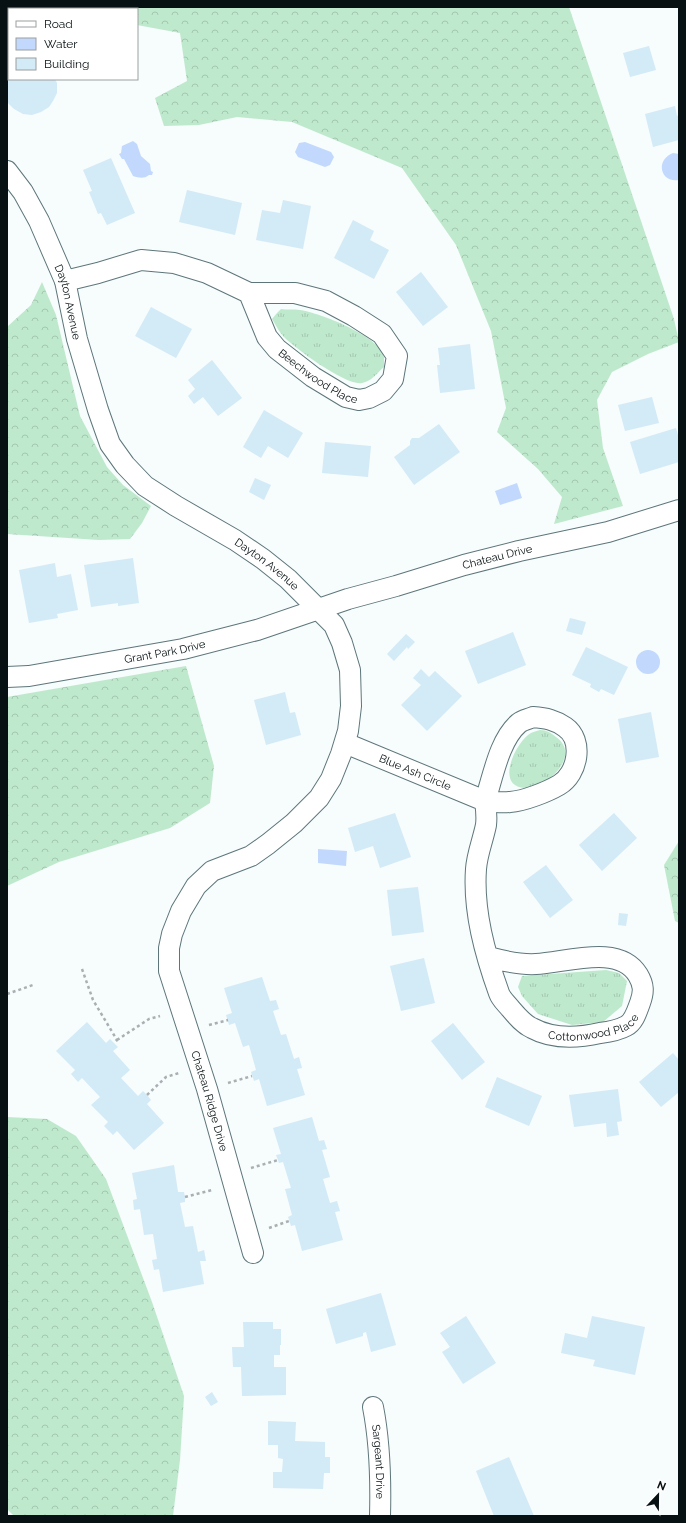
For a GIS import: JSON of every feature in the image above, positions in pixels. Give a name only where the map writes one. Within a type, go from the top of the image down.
[{"type":"street","name":"Dayton Avenue","points":[[7,171],[23,192],[39,222],[65,281],[77,339],[98,410],[110,444],[125,466],[145,486],[263,558],[288,579],[334,625],[342,642],[350,670],[351,706],[348,731],[332,779],[319,798],[294,823],[251,856],[212,872],[196,886],[181,911],[172,934],[169,948]]},
{"type":"street","name":"Beechwood Place","points":[[65,281],[141,260],[174,263],[207,273],[250,292],[300,294],[326,301],[354,316],[382,334],[397,356],[393,379],[383,391],[369,398],[359,400],[346,397],[313,377],[277,348],[267,337],[250,292]]},
{"type":"street","name":"Chateau Drive","points":[[318,609],[518,550],[608,532],[679,510]]},
{"type":"street","name":"Grant Park Drive","points":[[7,677],[29,676],[183,649],[257,630],[318,609]]},
{"type":"street","name":"Blue Ash Circle","points":[[345,743],[485,801],[508,803],[516,802],[560,785],[568,777],[576,765],[577,749],[575,739],[567,728],[552,719],[533,717],[520,722],[511,731],[504,743],[485,801]]},
{"type":"street","name":"Cottonwood Place","points":[[485,801],[486,824],[476,869],[479,923],[488,958],[500,995],[516,1016],[531,1028],[549,1034],[568,1037],[585,1036],[607,1032],[627,1026],[636,1015],[643,995],[642,983],[635,970],[627,962],[612,958],[596,956],[535,965],[513,963],[488,958]]},
{"type":"street","name":"Chateau Ridge Drive","points":[[169,948],[169,971],[199,1066],[254,1253]]},
{"type":"street","name":"Sargeant Drive","points":[[373,1407],[378,1437],[381,1486],[380,1516]]},
{"type":"path","points":[[82,969],[93,1000],[117,1040]]},
{"type":"path","points":[[7,994],[33,985]]},
{"type":"path","points":[[114,1043],[149,1019],[182,1010]]},
{"type":"path","points":[[147,1095],[166,1078],[199,1066]]},
{"type":"path","points":[[185,1196],[278,1160]]},
{"type":"green space","points":[[103,7],[569,7],[674,319],[679,342],[648,354],[612,372],[597,400],[603,448],[623,506],[554,524],[562,497],[538,469],[497,432],[506,408],[491,331],[456,245],[402,168],[292,122],[237,117],[199,125],[164,126],[155,98],[187,81],[180,33],[138,25],[138,8]]},
{"type":"green space","points":[[42,282],[56,315],[80,416],[107,467],[123,485],[151,506],[142,523],[130,539],[99,540],[7,534],[7,327],[31,305]]},
{"type":"green space","points":[[281,309],[309,312],[334,321],[361,334],[372,341],[380,349],[384,357],[384,367],[372,379],[362,383],[345,379],[333,373],[310,358],[282,335],[272,319]]},
{"type":"green space","points":[[186,666],[214,766],[210,803],[170,828],[59,862],[7,886],[7,697]]},
{"type":"green space","points":[[540,730],[551,733],[563,744],[565,753],[563,761],[558,770],[543,783],[534,787],[525,788],[516,786],[511,780],[509,772],[514,754],[525,738],[531,733]]},
{"type":"green space","points":[[679,841],[679,923],[675,921],[664,865]]},
{"type":"green space","points":[[606,970],[619,973],[627,981],[622,1006],[603,1022],[572,1025],[538,1014],[522,996],[518,987],[522,976]]},
{"type":"green space","points":[[7,1117],[47,1119],[76,1136],[106,1179],[152,1302],[184,1396],[180,1460],[173,1516],[14,1516],[7,1509]]},
{"type":"water","points":[[133,141],[137,144],[141,156],[150,164],[151,171],[153,172],[152,175],[141,178],[133,176],[124,159],[122,159],[119,154],[121,153],[122,146]]},
{"type":"water","points":[[305,142],[331,152],[334,157],[330,165],[325,167],[298,157],[295,152],[299,143]]},
{"type":"water","points":[[673,153],[679,154],[679,180],[668,178],[664,175],[662,170],[662,165],[667,156]]},
{"type":"water","points":[[517,483],[522,498],[500,505],[495,491]]},
{"type":"water","points":[[648,650],[657,653],[660,662],[657,671],[648,674],[639,671],[636,662],[639,653]]},
{"type":"water","points":[[318,849],[347,851],[346,866],[318,863]]},
{"type":"building","points":[[649,46],[656,70],[630,77],[623,53]]},
{"type":"building","points":[[8,73],[8,80],[56,80],[57,93],[49,107],[41,112],[32,115],[23,114],[14,109],[7,102]]},
{"type":"building","points":[[675,106],[677,116],[679,115],[679,140],[653,147],[645,114]]},
{"type":"building","points":[[111,158],[135,213],[107,225],[101,213],[98,214],[89,192],[92,191],[83,170]]},
{"type":"building","points":[[187,190],[242,203],[235,235],[179,222]]},
{"type":"building","points":[[283,200],[311,206],[303,249],[256,240],[262,210],[280,213]]},
{"type":"building","points":[[353,220],[374,231],[370,240],[389,250],[374,279],[334,258]]},
{"type":"building","points":[[421,272],[448,307],[423,326],[396,292]]},
{"type":"building","points":[[151,307],[192,329],[176,358],[135,336]]},
{"type":"building","points":[[470,344],[475,389],[440,393],[437,365],[440,365],[438,348]]},
{"type":"building","points":[[212,360],[242,398],[218,416],[203,397],[194,404],[188,396],[195,389],[188,380]]},
{"type":"building","points":[[652,397],[659,423],[625,431],[618,405]]},
{"type":"building","points":[[264,410],[303,433],[288,458],[268,446],[261,458],[243,447]]},
{"type":"building","points":[[439,424],[460,452],[414,485],[394,457],[410,445],[412,438],[419,438]]},
{"type":"building","points":[[676,428],[679,439],[679,462],[640,474],[630,442]]},
{"type":"building","points":[[325,442],[371,446],[368,477],[322,473]]},
{"type":"building","points":[[255,478],[271,485],[264,500],[249,492]]},
{"type":"building","points":[[133,558],[139,603],[118,606],[118,603],[91,607],[84,565]]},
{"type":"building","points":[[55,563],[57,577],[71,574],[78,610],[57,614],[58,618],[29,623],[19,570]]},
{"type":"building","points":[[570,618],[586,622],[582,635],[566,631]]},
{"type":"building","points":[[513,632],[526,665],[478,684],[465,651]]},
{"type":"building","points":[[406,634],[415,642],[408,649],[407,647],[394,661],[387,654]]},
{"type":"building","points":[[586,647],[628,667],[614,695],[601,689],[599,692],[590,687],[591,684],[572,675]]},
{"type":"building","points":[[421,669],[429,677],[435,671],[462,696],[427,731],[401,705],[421,685],[413,678]]},
{"type":"building","points":[[285,692],[290,713],[295,712],[301,735],[266,745],[254,700]]},
{"type":"building","points":[[651,712],[659,757],[626,763],[618,719]]},
{"type":"building","points":[[395,813],[411,857],[380,868],[373,846],[355,852],[348,828]]},
{"type":"building","points":[[614,813],[637,838],[602,871],[579,845]]},
{"type":"building","points":[[546,865],[573,900],[550,918],[523,882]]},
{"type":"building","points":[[418,887],[424,932],[392,936],[387,890]]},
{"type":"building","points":[[619,913],[628,914],[626,926],[618,925]]},
{"type":"building","points":[[424,958],[435,1003],[401,1011],[390,966]]},
{"type":"building","points":[[262,977],[270,1001],[276,1000],[279,1009],[273,1011],[281,1035],[286,1034],[294,1059],[299,1057],[302,1068],[297,1069],[305,1095],[267,1106],[259,1079],[254,1081],[251,1072],[256,1070],[249,1045],[243,1047],[235,1023],[229,1025],[226,1015],[232,1013],[224,988]]},
{"type":"building","points":[[87,1022],[106,1043],[110,1039],[118,1047],[113,1051],[130,1070],[121,1078],[138,1096],[143,1091],[147,1095],[151,1100],[147,1104],[164,1123],[134,1150],[117,1131],[113,1135],[104,1126],[108,1122],[91,1105],[100,1097],[82,1078],[78,1082],[71,1074],[75,1070],[56,1051]]},
{"type":"building","points":[[453,1023],[485,1062],[462,1080],[431,1041]]},
{"type":"building","points":[[673,1053],[679,1060],[679,1092],[661,1107],[639,1082]]},
{"type":"building","points":[[497,1077],[542,1096],[529,1126],[485,1107]]},
{"type":"building","points":[[618,1089],[622,1121],[617,1122],[619,1135],[607,1137],[606,1123],[574,1127],[569,1095]]},
{"type":"building","points":[[312,1117],[319,1141],[324,1140],[327,1149],[322,1150],[330,1177],[323,1179],[330,1203],[337,1201],[340,1211],[335,1212],[343,1240],[302,1251],[295,1225],[291,1226],[288,1217],[292,1215],[285,1189],[291,1188],[283,1162],[279,1163],[276,1155],[281,1154],[273,1128]]},
{"type":"building","points":[[174,1165],[178,1192],[184,1192],[185,1197],[185,1202],[180,1203],[185,1227],[193,1226],[198,1252],[204,1250],[206,1261],[200,1261],[204,1284],[163,1292],[159,1269],[154,1270],[152,1260],[157,1259],[153,1234],[144,1235],[140,1209],[134,1210],[133,1200],[137,1199],[132,1173]]},
{"type":"building","points":[[381,1293],[396,1345],[371,1352],[366,1332],[363,1333],[363,1336],[336,1344],[326,1309]]},
{"type":"building","points":[[466,1316],[496,1363],[463,1384],[442,1352],[450,1347],[440,1333]]},
{"type":"building","points":[[592,1316],[645,1327],[635,1375],[593,1366],[595,1360],[561,1353],[565,1333],[587,1338]]},
{"type":"building","points":[[243,1322],[273,1322],[273,1329],[281,1329],[280,1355],[274,1355],[274,1367],[286,1367],[286,1395],[242,1396],[241,1367],[233,1367],[232,1347],[244,1347]]},
{"type":"building","points":[[212,1392],[218,1402],[211,1406],[205,1397]]},
{"type":"building","points":[[268,1421],[296,1422],[295,1441],[325,1442],[325,1457],[330,1457],[330,1473],[324,1473],[323,1489],[273,1488],[273,1472],[282,1472],[283,1459],[278,1458],[278,1445],[268,1445]]},
{"type":"building","points":[[509,1457],[534,1516],[494,1516],[476,1471]]}]
